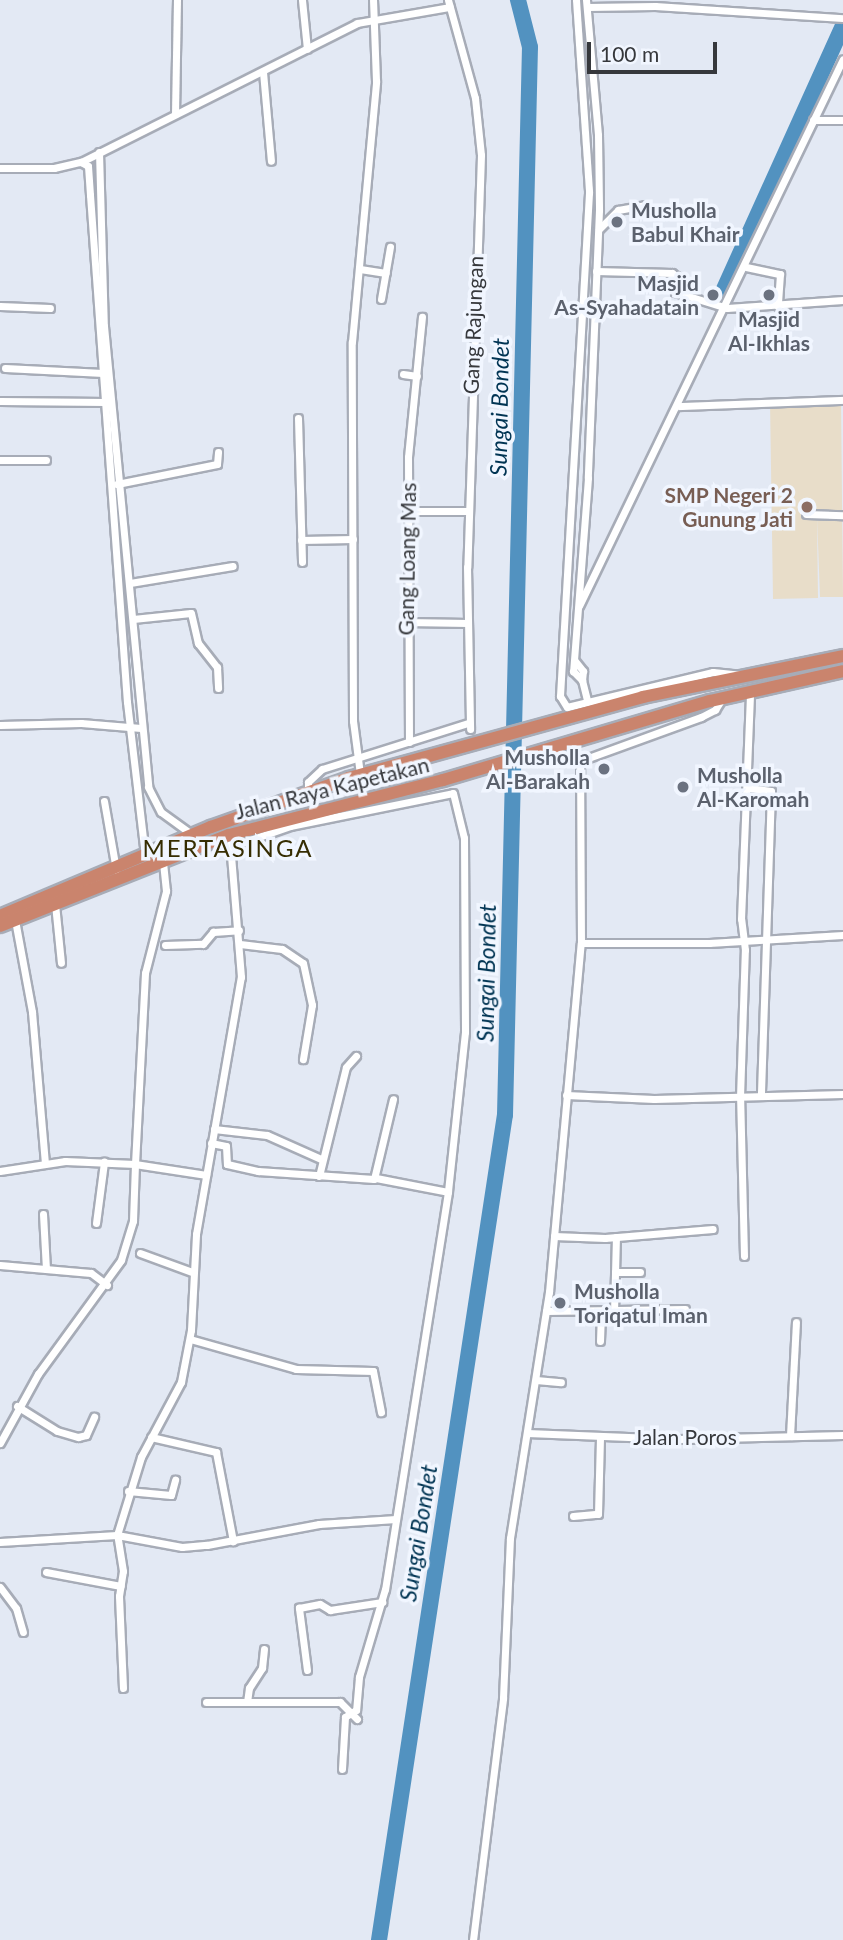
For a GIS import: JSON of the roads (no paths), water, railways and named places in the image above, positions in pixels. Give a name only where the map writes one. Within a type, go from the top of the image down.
[{"type":"highway","points":[[196,840],[308,791],[360,774],[742,675],[843,656]]},
{"type":"highway","name":"Jalan Raya Kapetakan","points":[[116,872],[145,855],[170,845],[196,840],[230,841],[723,698],[843,671]]},
{"type":"highway","name":"Jalan Raya Kapetakan","points":[[0,916],[116,872],[163,859],[196,840]]},
{"type":"highway","name":"Jalan Raya Kapetakan","points":[[0,926],[53,898]]},
{"type":"street","points":[[175,114],[177,0]]},
{"type":"street","points":[[302,0],[307,49]]},
{"type":"street","points":[[360,774],[357,759],[352,342],[373,139],[377,18],[373,0]]},
{"type":"street","points":[[576,0],[589,192],[576,462],[558,684],[567,707],[713,671],[742,675]]},
{"type":"street","points":[[587,700],[582,680],[583,671],[575,661],[599,229],[598,135],[586,3],[843,18]]},
{"type":"street","points":[[0,168],[54,168],[84,160],[357,23],[449,4]]},
{"type":"street","name":"Gang Rajungan","points":[[410,742],[469,726],[468,511],[481,155],[475,98],[449,4]]},
{"type":"street","points":[[579,606],[679,406],[723,307],[746,267],[843,59]]},
{"type":"street","points":[[263,72],[271,161]]},
{"type":"street","points":[[813,120],[843,120]]},
{"type":"street","points":[[97,153],[94,194],[103,373],[130,583],[145,855]]},
{"type":"street","points":[[84,160],[88,166],[94,194],[117,484],[122,611],[136,727],[148,787],[155,805],[196,840]]},
{"type":"street","points":[[599,229],[618,209],[645,205]]},
{"type":"street","points":[[381,299],[390,247]]},
{"type":"street","points":[[746,267],[780,274],[778,306]]},
{"type":"street","points":[[360,269],[386,273]]},
{"type":"street","points":[[596,271],[672,273],[677,276],[676,292],[723,307],[778,306],[843,300]]},
{"type":"street","points":[[0,306],[50,308]]},
{"type":"street","name":"Gang Loang Mas","points":[[410,742],[406,622],[409,416],[422,317]]},
{"type":"street","points":[[5,368],[103,373]]},
{"type":"street","points":[[403,374],[416,376]]},
{"type":"street","points":[[679,406],[843,400]]},
{"type":"street","points":[[0,401],[105,402]]},
{"type":"street","points":[[298,418],[302,562]]},
{"type":"street","points":[[117,484],[217,464],[218,452]]},
{"type":"street","points":[[0,460],[46,460]]},
{"type":"street","points":[[407,511],[468,511]]},
{"type":"street","points":[[806,514],[843,515]]},
{"type":"street","points":[[302,540],[353,539]]},
{"type":"street","points":[[130,583],[233,566]]},
{"type":"street","points":[[122,611],[132,618],[191,613],[198,643],[217,667],[218,688]]},
{"type":"street","points":[[406,622],[468,624]]},
{"type":"street","points":[[744,1256],[740,1097],[745,950],[741,940],[749,788],[750,692]]},
{"type":"street","points":[[473,1940],[501,1721],[510,1538],[546,1311],[582,943],[580,761],[710,713],[723,698]]},
{"type":"street","points":[[0,726],[136,727]]},
{"type":"street","points":[[308,791],[308,782],[322,769],[410,742]]},
{"type":"street","points":[[749,788],[771,791],[761,1096]]},
{"type":"street","points":[[123,1688],[117,1535],[128,1491],[151,1437],[175,1398],[190,1339],[192,1272],[205,1175],[238,1005],[240,944],[230,841],[290,826],[457,795],[464,838],[465,1032],[449,1192],[382,1602],[359,1677],[356,1710],[352,1716],[345,1717],[342,1769]]},
{"type":"street","points":[[104,801],[116,872]]},
{"type":"street","points":[[0,1443],[18,1407],[107,1285],[129,1238],[139,1164],[145,973],[166,891],[163,859]]},
{"type":"street","points":[[53,898],[61,963]]},
{"type":"street","points":[[15,920],[32,1012],[45,1163]]},
{"type":"street","points":[[165,945],[203,944],[213,932],[239,930]]},
{"type":"street","points":[[582,943],[843,935]]},
{"type":"street","points":[[240,944],[282,948],[303,963],[312,1005],[303,1059]]},
{"type":"street","points":[[318,1176],[346,1067],[356,1056]]},
{"type":"street","points":[[566,1095],[740,1097],[843,1094]]},
{"type":"street","points":[[376,1178],[393,1099]]},
{"type":"street","points":[[214,1129],[267,1135],[321,1159]]},
{"type":"street","points":[[211,1143],[226,1146],[228,1164],[318,1176],[376,1178],[449,1192]]},
{"type":"street","points":[[96,1223],[104,1162]]},
{"type":"street","points":[[0,1171],[45,1163],[104,1162],[139,1164],[205,1175]]},
{"type":"street","points":[[43,1214],[46,1269]]},
{"type":"street","points":[[554,1236],[616,1237],[713,1229]]},
{"type":"street","points":[[614,1312],[616,1237]]},
{"type":"street","points":[[140,1253],[192,1272]]},
{"type":"street","points":[[0,1265],[91,1273],[107,1285]]},
{"type":"street","points":[[615,1272],[640,1272]]},
{"type":"street","points":[[546,1311],[685,1309]]},
{"type":"street","points":[[600,1341],[601,1312]]},
{"type":"street","points":[[790,1436],[796,1322]]},
{"type":"street","points":[[190,1339],[296,1369],[373,1371],[381,1412]]},
{"type":"street","points":[[536,1380],[561,1382]]},
{"type":"street","points":[[18,1407],[57,1431],[78,1437],[86,1435],[94,1417]]},
{"type":"street","name":"Jalan Poros","points":[[527,1433],[600,1439],[843,1435]]},
{"type":"street","points":[[151,1437],[216,1452],[233,1541]]},
{"type":"street","points":[[573,1516],[598,1514],[600,1439]]},
{"type":"street","points":[[128,1491],[171,1495],[175,1480]]},
{"type":"street","points":[[0,1542],[117,1535],[182,1547],[233,1541],[319,1524],[397,1518]]},
{"type":"street","points":[[46,1572],[121,1586]]},
{"type":"street","points":[[0,1587],[16,1608],[23,1632]]},
{"type":"street","points":[[307,1670],[299,1608],[320,1604],[330,1609],[382,1602]]},
{"type":"street","points":[[247,1702],[249,1688],[262,1668],[264,1649]]},
{"type":"street","points":[[206,1702],[343,1703],[352,1716]]},
{"type":"waterway","name":"Sungai Bondet","points":[[379,1940],[505,1115],[530,47],[518,0]]},
{"type":"waterway","points":[[724,289],[843,25]]},
{"type":"place","name":"Musholla Babul Khair","points":[[617,222]]},
{"type":"place","name":"Masjid As-Syahadatain","points":[[713,295]]},
{"type":"place","name":"Masjid Al-Ikhlas","points":[[769,295]]},
{"type":"place","name":"SMP Negeri 2 Gunung Jati","points":[[807,507]]},
{"type":"place","name":"Musholla Al-Barakah","points":[[604,769]]},
{"type":"place","name":"Musholla Al-Karomah","points":[[683,787]]},
{"type":"place","name":"Musholla Toriqatul Iman","points":[[560,1303]]},
{"type":"district","name":"MERTASINGA","points":[[228,848]]}]
